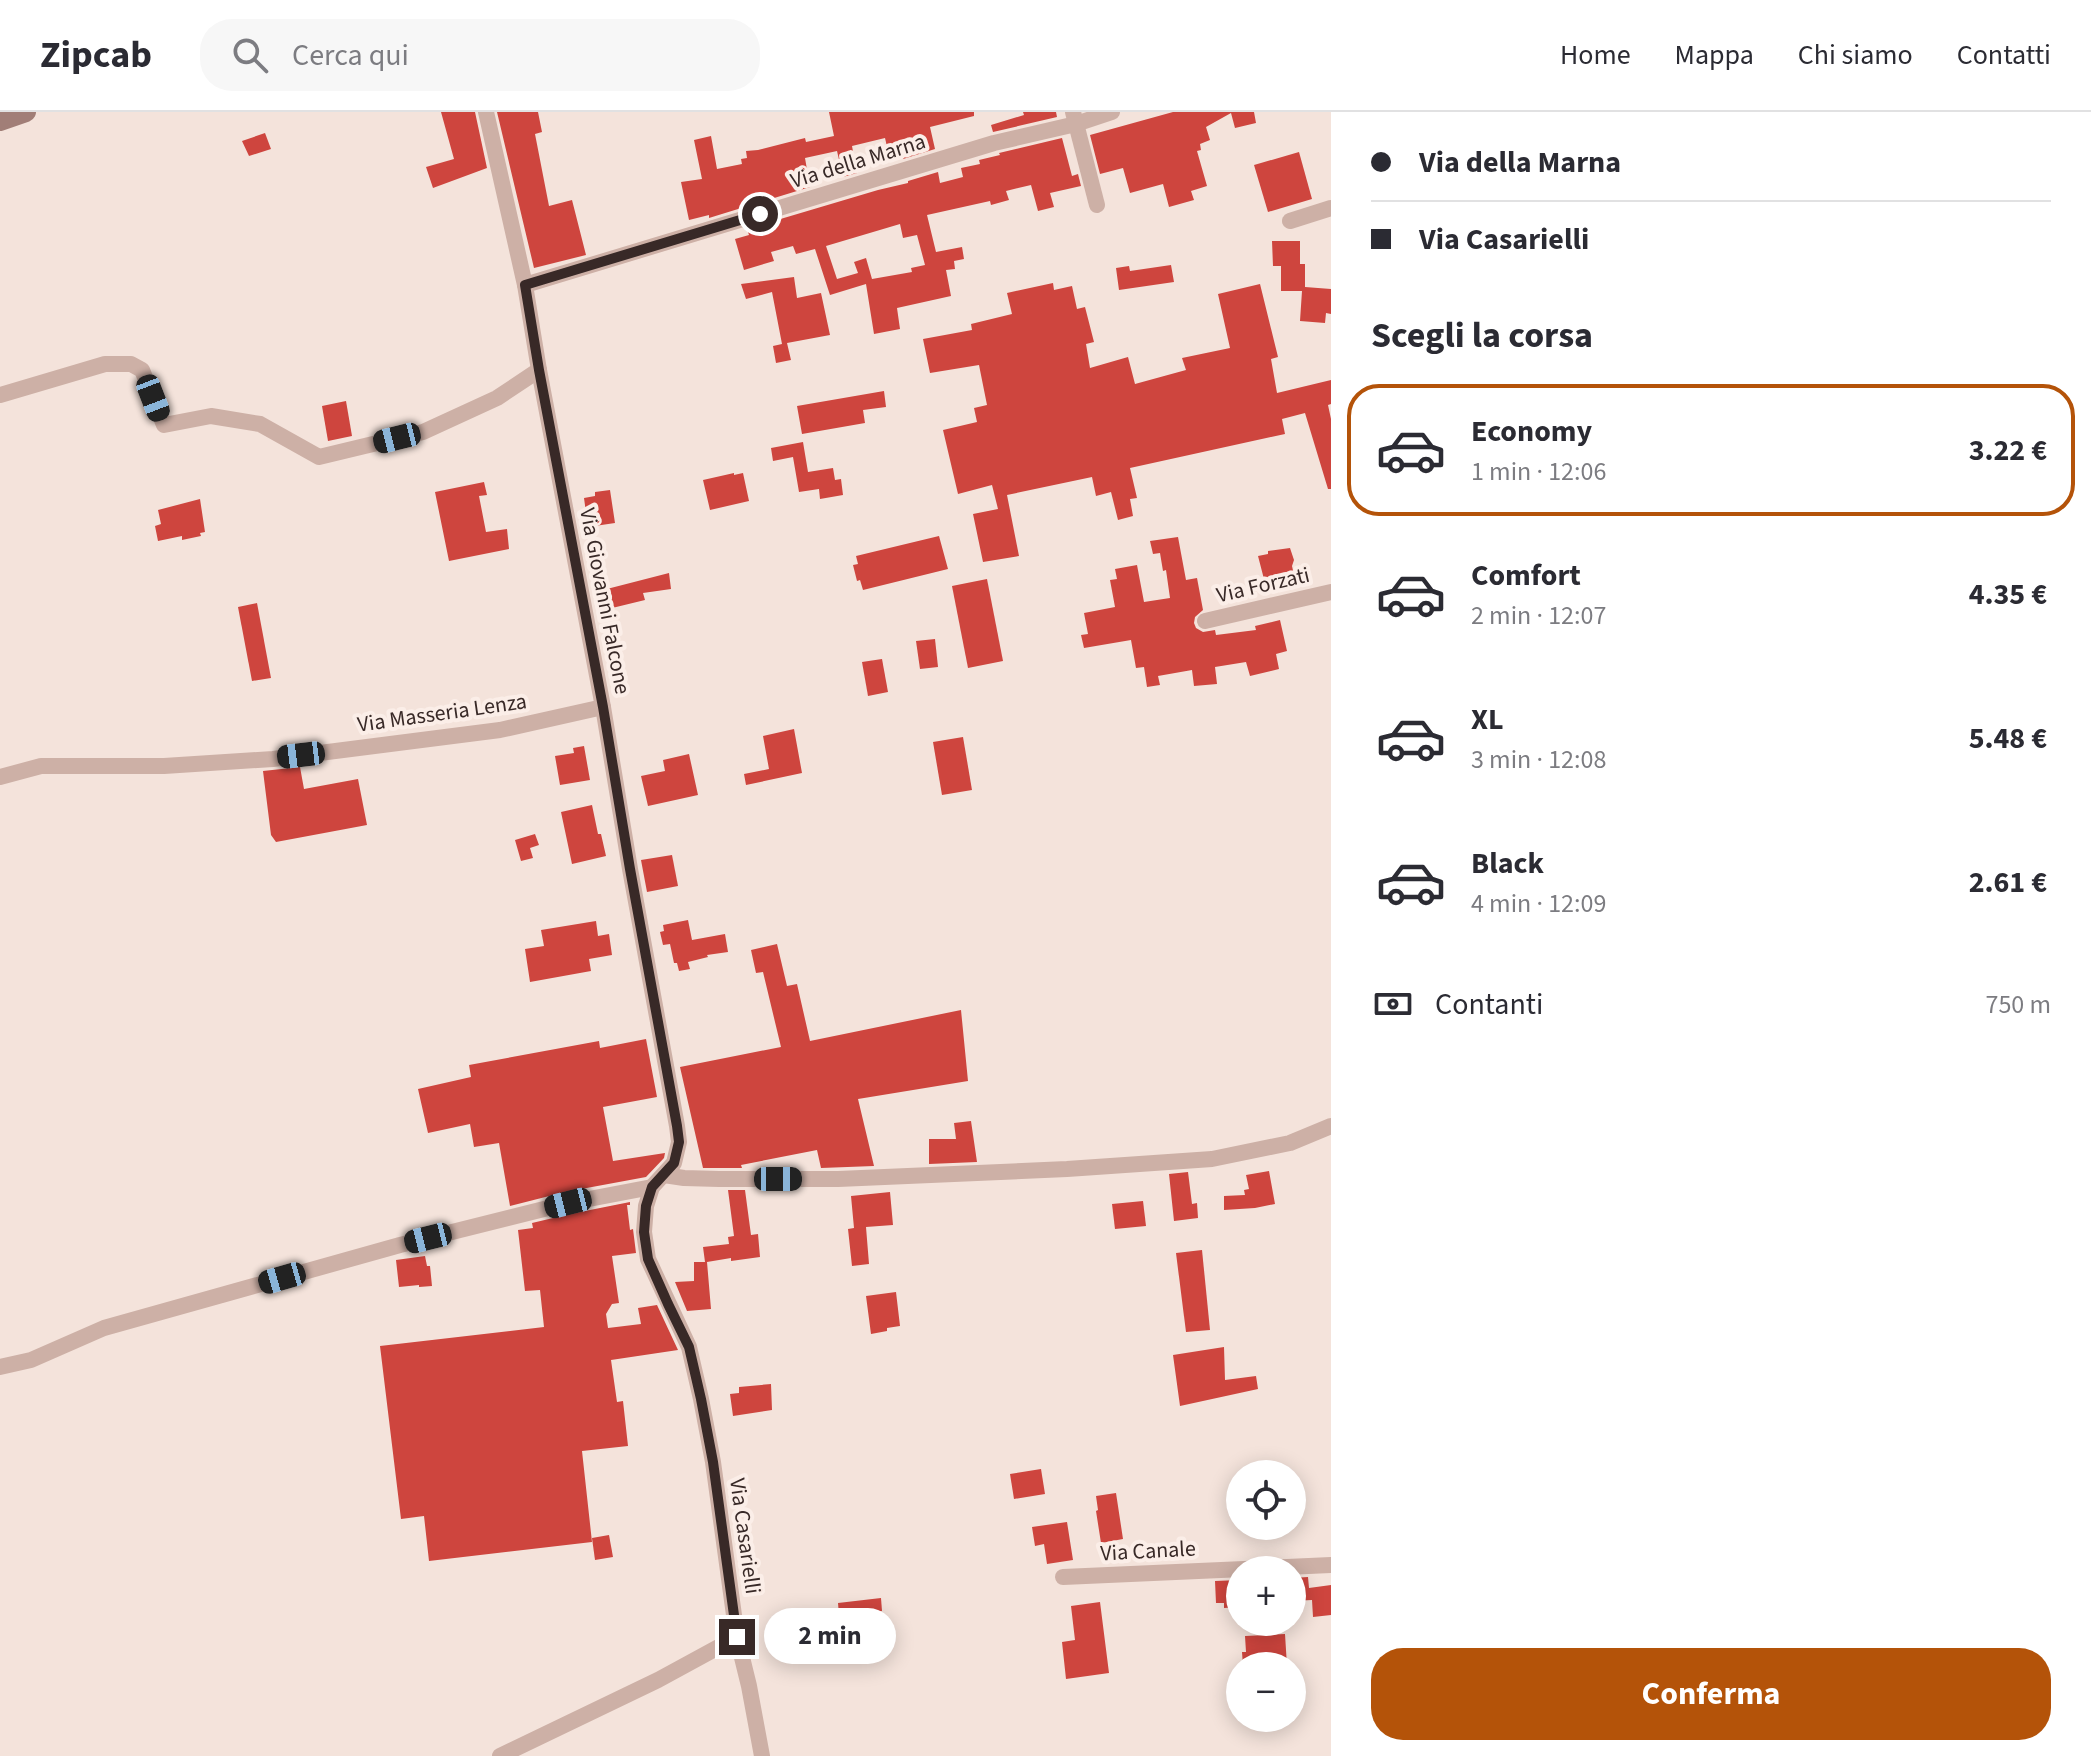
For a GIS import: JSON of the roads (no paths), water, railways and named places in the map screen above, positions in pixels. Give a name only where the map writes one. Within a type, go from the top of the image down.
[{"type":"street","points":[[0,121],[26,112]]},
{"type":"street","name":"Via Giovanni Falcone","points":[[486,112],[525,285],[677,1126],[679,1142],[674,1163],[658,1181]]},
{"type":"street","name":"Via della Marna","points":[[525,285],[1075,118],[1112,112]]},
{"type":"street","points":[[1075,118],[1097,205]]},
{"type":"street","points":[[1290,221],[1331,208]]},
{"type":"street","points":[[0,395],[105,364],[131,364],[142,370],[164,425],[211,416],[260,424],[319,457],[423,432],[497,398],[539,370]]},
{"type":"street","name":"Via Forzati","points":[[1205,621],[1331,592]]},
{"type":"street","name":"Via Masseria Lenza","points":[[0,777],[41,766],[164,766],[273,759],[500,730],[603,707]]},
{"type":"street","points":[[0,1367],[31,1360],[104,1328],[385,1249],[658,1181],[838,1179],[1212,1159],[1290,1143],[1331,1126]]},
{"type":"street","name":"Via Casarielli","points":[[658,1181],[646,1206],[644,1232],[648,1259],[689,1347],[713,1462],[737,1637],[762,1756]]},
{"type":"street","name":"Via Canale","points":[[1063,1577],[1331,1565]]},
{"type":"street","points":[[500,1756],[658,1680],[737,1637]]}]
